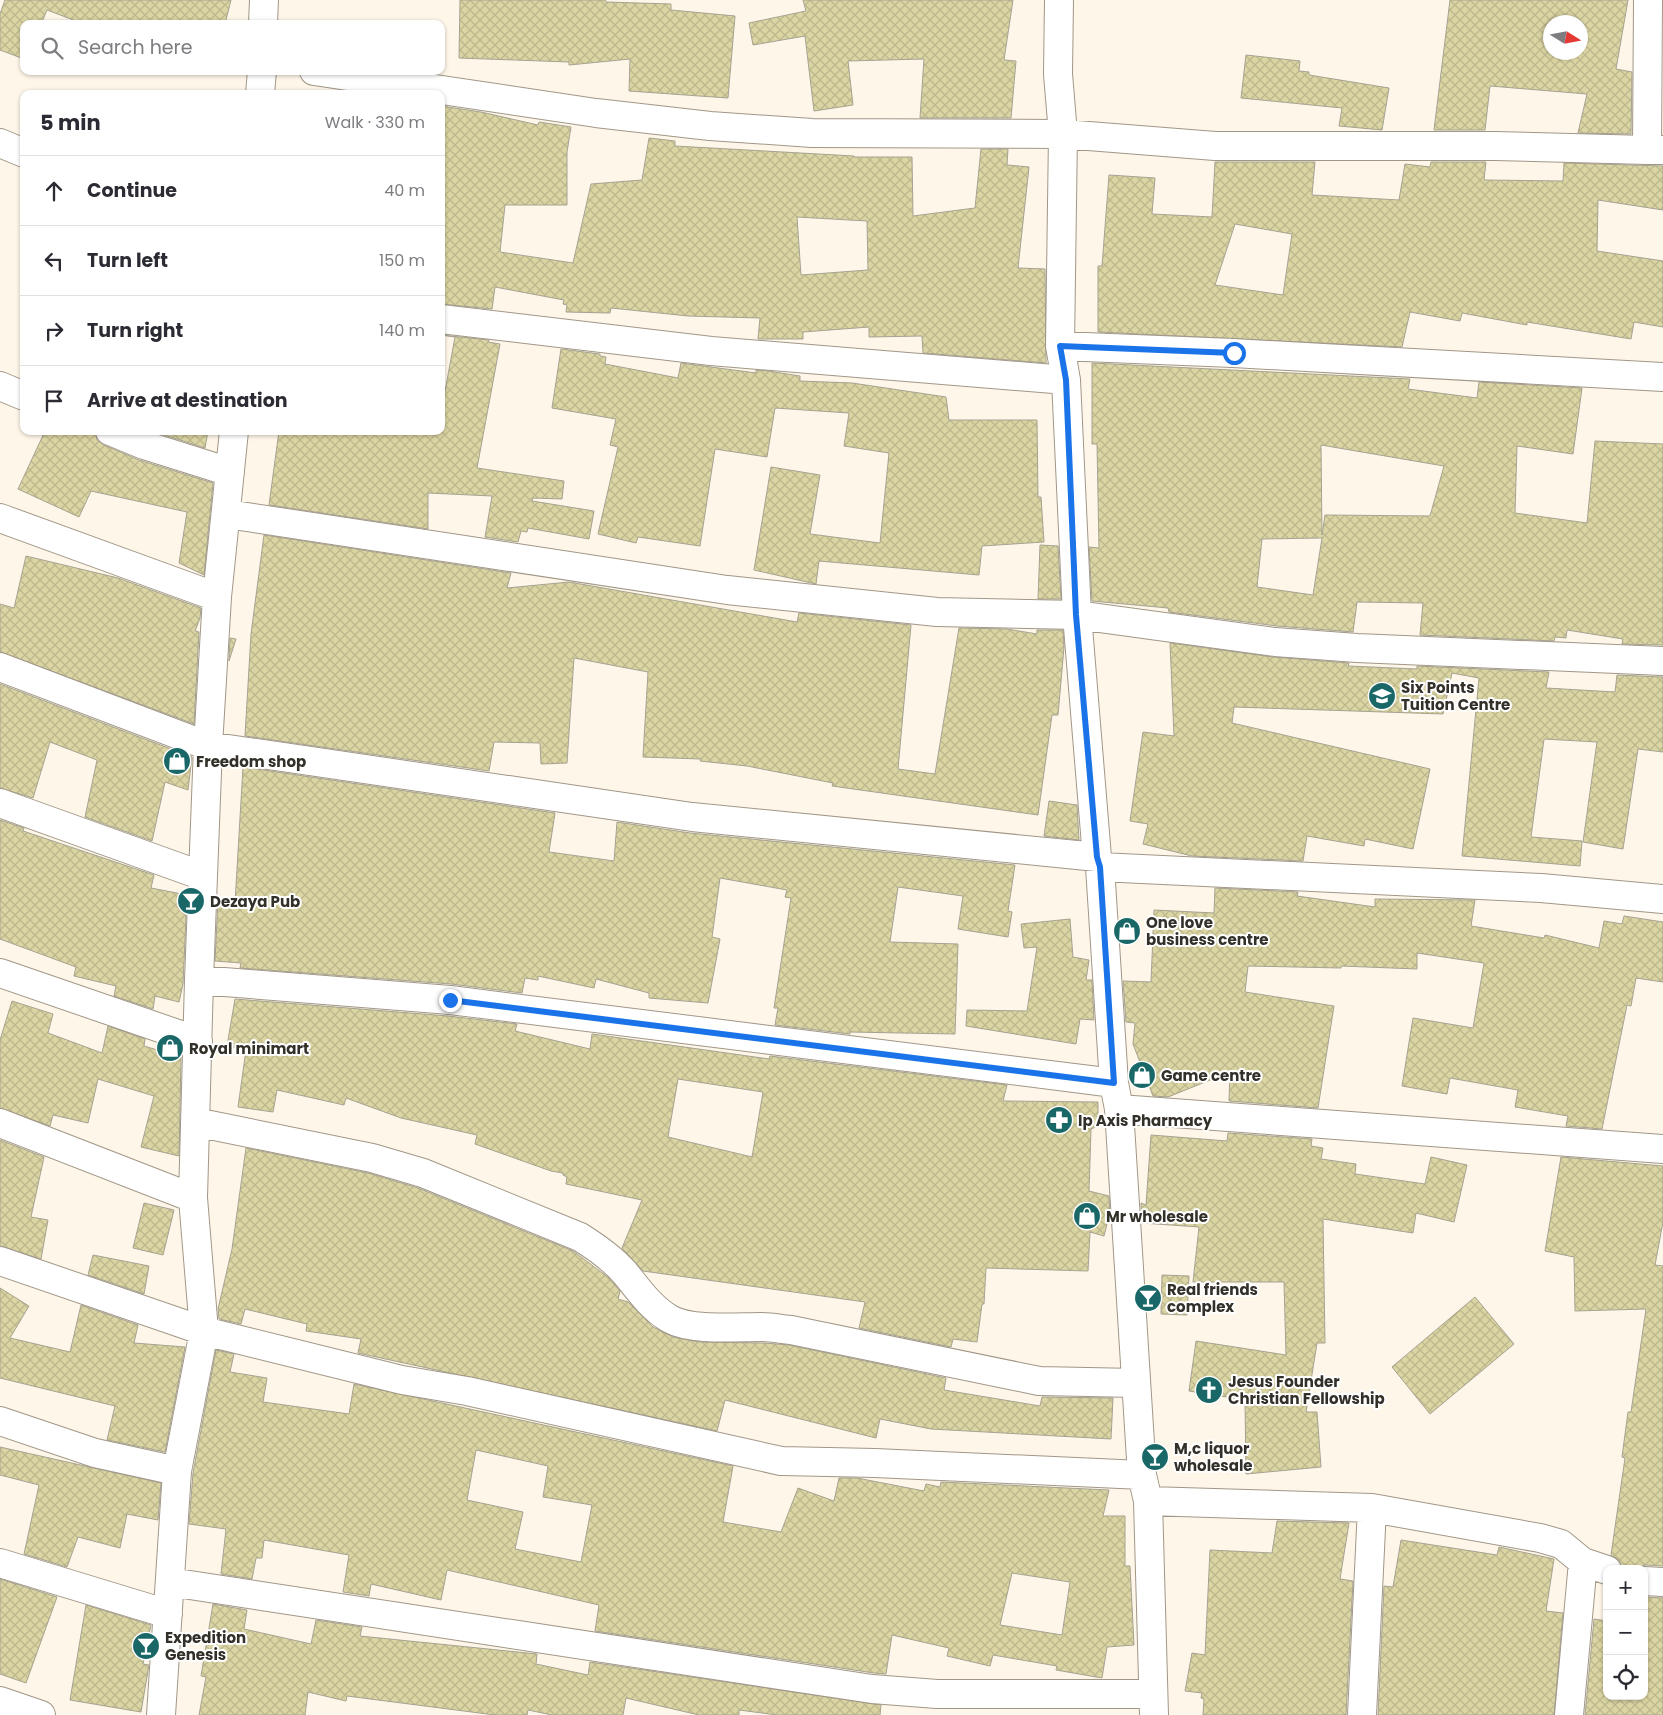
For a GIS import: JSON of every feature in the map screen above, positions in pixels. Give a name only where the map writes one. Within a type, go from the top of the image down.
[{"type":"street","points":[[263,20],[264,0]]},
{"type":"street","points":[[170,1582],[872,1689],[1153,1705],[1148,1502],[1142,1475],[1119,1110],[1114,1083],[1098,862],[1076,615],[1066,380],[1060,346],[1063,134],[1058,74],[1059,0]]},
{"type":"street","points":[[445,90],[710,126],[812,134],[1063,134],[1215,146],[1495,146],[1655,150],[1648,0]]},
{"type":"street","points":[[260,90],[262,75]]},
{"type":"street","points":[[342,75],[445,90]]},
{"type":"street","points":[[0,142],[20,151]]},
{"type":"street","points":[[445,319],[711,351],[1066,380]]},
{"type":"street","points":[[1060,346],[1234,353],[1663,377]]},
{"type":"street","points":[[0,386],[20,394]]},
{"type":"street","points":[[119,435],[144,446],[230,472]]},
{"type":"street","points":[[161,1715],[177,1471],[204,1331],[193,1198],[199,980],[208,746],[217,597],[234,435]]},
{"type":"street","points":[[227,514],[727,590],[937,612],[1076,615],[1275,642],[1663,661]]},
{"type":"street","points":[[0,518],[217,597]]},
{"type":"street","points":[[0,667],[208,746],[692,817],[1098,862],[1542,888],[1663,899]]},
{"type":"street","points":[[0,803],[203,876]]},
{"type":"street","points":[[0,973],[198,1041]]},
{"type":"street","points":[[199,980],[450,1000],[1114,1083]]},
{"type":"street","points":[[1119,1110],[1663,1149]]},
{"type":"street","points":[[196,1122],[372,1158],[423,1173],[580,1237],[603,1252],[624,1272],[642,1295],[671,1319],[703,1326],[762,1327],[791,1330],[1039,1381],[1136,1383]]},
{"type":"street","points":[[0,1123],[193,1198]]},
{"type":"street","points":[[0,1261],[204,1331],[402,1380],[467,1391],[781,1461],[875,1463],[1142,1475]]},
{"type":"street","points":[[0,1421],[96,1453],[177,1471]]},
{"type":"street","points":[[1148,1502],[1372,1508],[1540,1538],[1562,1544],[1595,1566],[1568,1715]]},
{"type":"street","points":[[1362,1715],[1372,1508]]},
{"type":"street","points":[[0,1563],[168,1614]]},
{"type":"street","points":[[1648,1581],[1663,1582]]},
{"type":"street","points":[[0,1701],[41,1715]]},
{"type":"building","points":[[5,0],[231,0],[226,20],[73,20],[47,10],[43,20],[20,20],[20,58],[0,50],[0,14]]},
{"type":"building","points":[[460,0],[605,0],[606,2],[671,4],[671,10],[735,16],[728,98],[629,91],[630,59],[569,65],[569,62],[459,58]]},
{"type":"building","points":[[803,0],[1013,0],[1004,60],[1016,61],[1011,118],[920,118],[924,59],[848,61],[853,105],[814,111],[805,36],[753,45],[749,23],[806,11]]},
{"type":"building","points":[[1450,0],[1628,0],[1616,69],[1632,72],[1631,134],[1578,133],[1587,94],[1490,86],[1485,130],[1434,130]]},
{"type":"building","points":[[1246,55],[1300,61],[1299,71],[1309,72],[1309,75],[1389,88],[1382,130],[1339,126],[1342,108],[1241,98]]},
{"type":"building","points":[[445,107],[481,112],[538,125],[539,122],[571,127],[567,152],[567,205],[505,205],[500,252],[573,263],[591,184],[642,180],[649,138],[675,141],[675,146],[854,157],[912,157],[913,216],[975,208],[981,149],[1008,149],[1007,165],[1029,167],[1018,268],[1045,269],[1046,363],[923,353],[922,336],[869,337],[869,327],[803,332],[803,339],[758,339],[760,318],[688,316],[611,308],[610,313],[566,312],[567,305],[563,304],[564,300],[495,287],[492,309],[445,304]],"holes":[[[797,217],[867,221],[868,270],[801,275]]]},
{"type":"building","points":[[1215,162],[1315,162],[1312,195],[1399,200],[1405,164],[1430,167],[1431,162],[1486,162],[1484,180],[1563,181],[1564,163],[1663,166],[1663,210],[1598,200],[1597,251],[1663,261],[1663,327],[1634,322],[1631,339],[1527,322],[1527,325],[1462,313],[1460,321],[1410,312],[1402,347],[1098,332],[1098,266],[1102,266],[1109,175],[1155,178],[1152,214],[1212,217]],"holes":[[[1235,224],[1292,234],[1283,295],[1215,285]]]},
{"type":"building","points":[[445,335],[489,340],[488,342],[500,344],[477,468],[564,481],[562,499],[533,498],[532,501],[594,511],[589,539],[528,528],[527,532],[521,531],[518,542],[485,537],[492,496],[428,493],[428,529],[269,505],[278,435],[445,435],[445,391],[455,337]]},
{"type":"building","points":[[561,349],[600,354],[600,356],[606,357],[605,364],[678,378],[681,363],[756,373],[756,370],[768,371],[800,376],[800,381],[852,383],[946,397],[949,420],[1037,420],[1038,497],[1041,497],[1044,542],[982,546],[979,575],[819,561],[816,584],[754,570],[771,467],[820,475],[810,534],[880,543],[889,453],[844,446],[849,413],[775,408],[767,457],[715,449],[700,546],[638,537],[636,543],[598,534],[618,447],[610,445],[616,419],[552,408]]},
{"type":"building","points":[[1092,363],[1410,379],[1408,389],[1477,398],[1479,382],[1582,388],[1573,454],[1517,446],[1515,513],[1587,523],[1595,441],[1663,444],[1663,645],[1622,644],[1623,639],[1567,630],[1566,638],[1555,637],[1554,641],[1420,635],[1423,603],[1357,602],[1353,632],[1277,626],[1169,612],[1168,608],[1092,601],[1089,547],[1099,548],[1097,444],[1092,444]],"holes":[[[1321,445],[1444,466],[1430,516],[1325,515],[1322,535]],[[1322,538],[1313,595],[1257,587],[1262,539]]]},
{"type":"building","points":[[43,435],[96,435],[97,440],[104,445],[139,460],[213,483],[204,575],[179,563],[187,512],[91,491],[79,517],[18,489]]},
{"type":"building","points":[[164,435],[207,435],[205,448]]},
{"type":"building","points":[[264,535],[511,573],[507,588],[569,582],[797,622],[799,613],[911,625],[898,769],[935,774],[959,628],[1007,629],[1037,634],[1037,630],[1063,630],[1064,647],[1058,715],[1052,715],[1038,815],[832,786],[833,783],[747,766],[700,761],[701,759],[643,757],[648,672],[574,658],[567,763],[541,764],[540,743],[494,742],[489,771],[245,736],[251,634]]},
{"type":"building","points":[[1040,545],[1058,546],[1061,599],[1038,599]]},
{"type":"building","points":[[26,556],[118,578],[201,608],[200,618],[195,631],[199,632],[194,724],[0,652],[0,604],[14,608]]},
{"type":"building","points":[[230,638],[236,639],[229,661]]},
{"type":"building","points":[[1170,643],[1273,657],[1349,663],[1348,666],[1417,669],[1417,666],[1549,672],[1546,688],[1615,692],[1617,675],[1663,677],[1663,752],[1638,749],[1623,849],[1583,842],[1597,742],[1544,739],[1531,837],[1582,841],[1580,866],[1462,856],[1479,678],[1452,673],[1443,714],[1234,707],[1232,723],[1430,769],[1413,849],[1365,839],[1364,846],[1307,836],[1303,861],[1192,856],[1143,844],[1148,824],[1130,821],[1143,732],[1174,736]]},
{"type":"building","points":[[0,684],[192,757],[188,790],[165,782],[152,841],[85,817],[97,760],[50,742],[33,798],[0,788]]},
{"type":"building","points":[[243,767],[555,813],[549,852],[614,861],[617,822],[690,833],[1015,865],[1008,911],[1012,912],[1008,937],[958,929],[963,896],[898,887],[890,942],[958,944],[955,1034],[850,1032],[850,1034],[775,1025],[778,1008],[774,1008],[791,898],[785,897],[787,890],[720,878],[712,937],[720,939],[708,1003],[649,998],[649,993],[596,979],[594,988],[538,976],[538,980],[525,978],[522,993],[451,984],[240,968],[241,963],[215,961],[218,900],[235,903]]},
{"type":"building","points":[[1049,801],[1077,805],[1079,840],[1044,836]]},
{"type":"building","points":[[0,820],[24,828],[23,831],[154,875],[151,888],[187,895],[183,984],[179,1002],[155,996],[153,1009],[114,996],[116,986],[74,976],[76,967],[0,939]]},
{"type":"building","points":[[1215,888],[1298,892],[1297,896],[1375,907],[1375,899],[1475,900],[1471,926],[1544,938],[1545,935],[1599,948],[1604,921],[1622,924],[1624,916],[1663,922],[1663,982],[1636,978],[1631,1006],[1627,1005],[1602,1129],[1566,1126],[1568,1116],[1515,1107],[1518,1090],[1450,1078],[1447,1094],[1402,1086],[1413,1018],[1473,1028],[1484,963],[1417,953],[1417,969],[1341,966],[1341,968],[1248,966],[1245,992],[1334,1006],[1318,1108],[1229,1101],[1230,1072],[1168,1097],[1153,1096],[1133,1044],[1135,1023],[1126,1022],[1123,981],[1151,982],[1154,910],[1214,913]]},
{"type":"building","points":[[1070,919],[1073,957],[1089,960],[1086,980],[1092,980],[1094,1020],[1080,1019],[1076,1044],[966,1026],[967,1010],[1027,1011],[1037,947],[1024,948],[1021,924]]},
{"type":"building","points":[[235,999],[448,1016],[517,1024],[515,1031],[590,1049],[592,1034],[769,1059],[770,1056],[1007,1085],[1003,1101],[1098,1102],[1098,1126],[1091,1129],[1089,1191],[1109,1196],[1110,1221],[1108,1220],[1104,1236],[1090,1232],[1088,1271],[986,1268],[984,1304],[982,1304],[977,1342],[953,1339],[951,1347],[859,1328],[865,1302],[643,1271],[622,1248],[642,1200],[566,1184],[567,1177],[563,1173],[551,1171],[475,1144],[477,1135],[401,1118],[346,1098],[344,1105],[277,1090],[273,1112],[238,1107],[246,1050],[227,1046]],"holes":[[[678,1079],[763,1092],[752,1157],[668,1137]]]},
{"type":"building","points":[[12,1001],[53,1014],[48,1033],[102,1053],[108,1026],[145,1039],[144,1046],[181,1057],[179,1156],[141,1147],[154,1096],[98,1079],[88,1123],[53,1115],[50,1126],[0,1108],[0,1040]]},
{"type":"building","points":[[1228,1133],[1312,1139],[1311,1146],[1323,1148],[1321,1159],[1356,1164],[1355,1174],[1425,1184],[1431,1157],[1467,1165],[1454,1222],[1416,1213],[1413,1233],[1323,1219],[1325,1343],[1317,1343],[1306,1412],[1317,1412],[1321,1467],[1246,1474],[1245,1400],[1189,1391],[1196,1341],[1286,1355],[1284,1282],[1193,1282],[1199,1227],[1142,1223],[1141,1203],[1146,1205],[1151,1135],[1227,1141]]},
{"type":"building","points":[[0,1140],[44,1157],[31,1217],[48,1220],[41,1259],[0,1246]]},
{"type":"building","points":[[246,1148],[368,1173],[418,1188],[573,1251],[609,1278],[620,1291],[618,1299],[628,1302],[653,1327],[673,1337],[700,1342],[789,1345],[946,1378],[944,1390],[1040,1406],[1042,1397],[1113,1398],[1111,1439],[931,1429],[880,1419],[876,1438],[725,1400],[717,1431],[358,1353],[361,1339],[306,1331],[307,1324],[245,1309],[241,1324],[219,1319],[218,1309],[232,1249]]},
{"type":"building","points":[[1561,1157],[1663,1166],[1663,1222],[1655,1265],[1663,1266],[1663,1566],[1621,1565],[1619,1560],[1611,1555],[1625,1458],[1622,1457],[1628,1412],[1631,1412],[1646,1309],[1575,1311],[1574,1257],[1545,1251]]},
{"type":"building","points":[[144,1203],[174,1210],[163,1255],[133,1248]]},
{"type":"building","points":[[93,1255],[149,1266],[144,1294],[88,1275]]},
{"type":"building","points":[[1162,1275],[1189,1276],[1187,1315],[1161,1314]]},
{"type":"building","points":[[0,1288],[29,1306],[10,1338],[70,1352],[81,1305],[138,1325],[134,1343],[185,1347],[165,1452],[107,1440],[115,1406],[0,1378]]},
{"type":"building","points":[[1475,1297],[1514,1344],[1430,1414],[1392,1367]]},
{"type":"building","points":[[216,1350],[234,1354],[230,1372],[267,1378],[263,1402],[349,1414],[354,1384],[733,1466],[723,1522],[781,1532],[798,1488],[834,1501],[839,1478],[857,1478],[924,1491],[926,1484],[940,1487],[941,1482],[1109,1490],[1103,1516],[1125,1516],[1125,1566],[1130,1566],[1134,1645],[1107,1647],[1102,1678],[1056,1670],[1057,1666],[993,1655],[990,1666],[947,1656],[949,1648],[892,1635],[886,1674],[595,1631],[599,1605],[447,1570],[441,1600],[371,1584],[369,1596],[343,1592],[349,1555],[264,1540],[262,1558],[256,1558],[252,1579],[221,1574],[226,1529],[189,1524],[193,1473]],"holes":[[[476,1450],[548,1466],[543,1497],[592,1505],[581,1562],[515,1549],[523,1512],[467,1500]],[[1012,1573],[1070,1582],[1062,1635],[1000,1625]]]},
{"type":"building","points":[[0,1447],[161,1483],[158,1520],[127,1514],[120,1548],[78,1537],[67,1567],[24,1554],[39,1485],[0,1475]]},
{"type":"building","points":[[1277,1521],[1349,1523],[1340,1579],[1353,1581],[1346,1715],[1203,1715],[1204,1699],[1201,1698],[1202,1693],[1185,1691],[1192,1653],[1205,1655],[1210,1550],[1272,1553]]},
{"type":"building","points":[[1401,1540],[1497,1555],[1499,1547],[1554,1559],[1546,1611],[1563,1613],[1554,1715],[1378,1715],[1384,1586],[1393,1587]]},
{"type":"building","points":[[0,1579],[57,1597],[26,1683],[0,1674]]},
{"type":"building","points":[[1648,1597],[1663,1598],[1663,1715],[1585,1715],[1594,1619],[1603,1620],[1603,1700],[1648,1700]]},
{"type":"building","points":[[213,1604],[247,1610],[244,1629],[311,1644],[316,1620],[362,1627],[360,1636],[537,1654],[536,1664],[588,1675],[590,1662],[881,1705],[880,1715],[777,1715],[739,1710],[739,1715],[699,1715],[626,1698],[623,1715],[552,1715],[528,1710],[527,1715],[495,1715],[347,1696],[346,1701],[308,1692],[305,1715],[199,1715],[206,1677],[201,1676]]},
{"type":"building","points":[[86,1605],[151,1625],[143,1664],[149,1665],[141,1712],[70,1700]]},
{"type":"place","name":"Six Points Tuition Centre","points":[[1382,696]]},
{"type":"place","name":"Freedom shop","points":[[177,761]]},
{"type":"place","name":"Dezaya Pub","points":[[191,901]]},
{"type":"place","name":"One love business centre","points":[[1127,931]]},
{"type":"place","name":"Royal minimart","points":[[170,1048]]},
{"type":"place","name":"Game centre","points":[[1142,1075]]},
{"type":"place","name":"Ip Axis Pharmacy","points":[[1059,1120]]},
{"type":"place","name":"Mr wholesale","points":[[1087,1216]]},
{"type":"place","name":"Real friends complex","points":[[1148,1298]]},
{"type":"place","name":"Jesus Founder Christian Fellowship","points":[[1209,1390]]},
{"type":"place","name":"M,c liquor wholesale","points":[[1155,1457]]},
{"type":"place","name":"Expedition Genesis","points":[[146,1646]]},
{"type":"route","points":[[450,1000],[1114,1083],[1100,867],[1097,857],[1076,615],[1066,380],[1060,346],[1234,353]]}]
